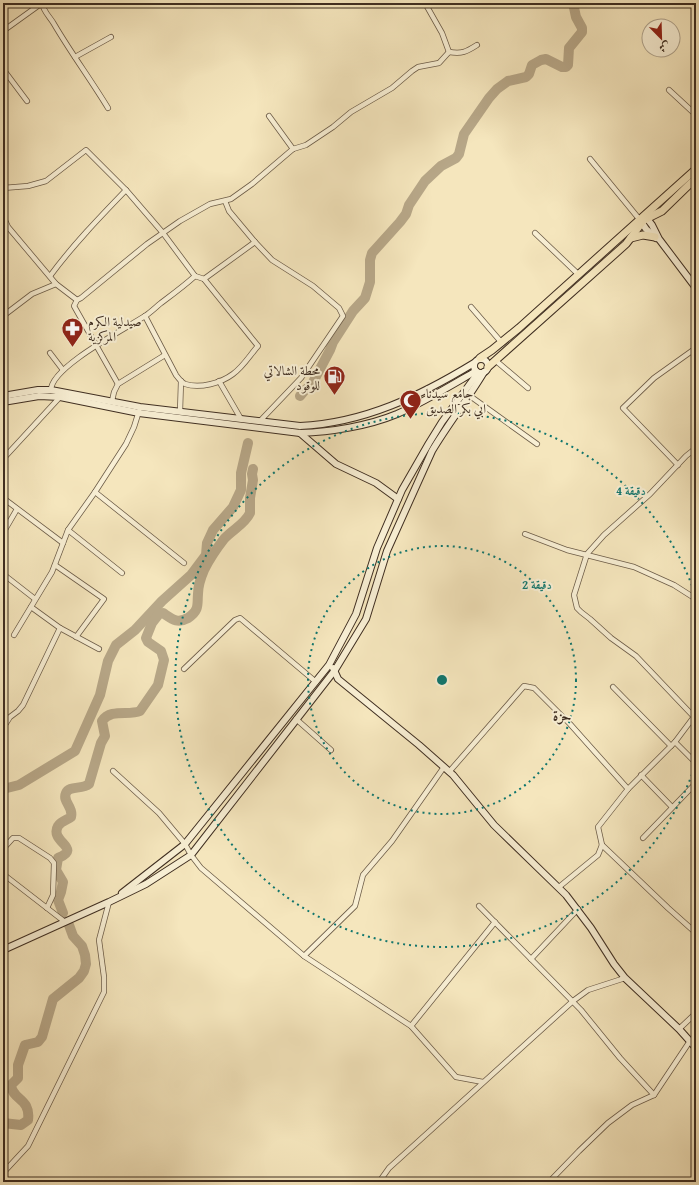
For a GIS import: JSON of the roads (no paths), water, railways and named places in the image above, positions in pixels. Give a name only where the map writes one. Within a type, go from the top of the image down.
[{"type":"main road","points":[[669,198],[696,169]]},
{"type":"main road","points":[[3,402],[60,394],[112,401],[139,410],[180,412],[300,426],[321,425],[367,415],[400,403],[419,394],[477,360],[502,343],[643,219],[696,178]]},
{"type":"main road","points":[[643,219],[696,288]]},
{"type":"main road","points":[[3,396],[38,390],[51,390],[60,394],[139,410],[300,433],[321,432],[369,423],[395,415],[481,371],[631,238],[643,219]]},
{"type":"main road","points":[[631,238],[642,235],[657,238]]},
{"type":"main road","points":[[477,360],[473,368],[481,371]]},
{"type":"main road","points":[[3,950],[146,884],[191,855],[335,670],[366,619],[387,551],[432,451],[441,435],[470,396],[486,361],[477,360]]},
{"type":"main road","points":[[109,902],[185,844],[330,665],[356,614],[377,548],[398,499],[442,422],[481,371]]},
{"type":"main road","points":[[300,433],[336,464],[376,483],[398,499]]},
{"type":"main road","points":[[330,665],[335,670],[338,678],[447,770],[494,825],[559,887],[578,909],[614,964],[625,978],[679,1029],[696,1048]]},
{"type":"main road","points":[[322,674],[328,678],[338,678]]},
{"type":"street","points":[[3,31],[42,3],[45,12],[108,108]]},
{"type":"street","points":[[425,3],[442,33],[449,52]]},
{"type":"street","points":[[75,57],[111,37]]},
{"type":"street","points":[[449,52],[463,53],[477,45]]},
{"type":"street","points":[[118,384],[74,306],[77,300],[163,233],[210,204],[231,199],[252,184],[293,150],[306,145],[341,121],[351,112],[392,88],[418,67],[439,63],[449,52]]},
{"type":"street","points":[[3,69],[27,101]]},
{"type":"street","points":[[669,90],[696,115]]},
{"type":"street","points":[[269,116],[293,150]]},
{"type":"street","points":[[3,188],[28,186],[46,181],[86,150],[126,190],[163,233],[195,276],[204,279],[258,346],[234,373],[219,381],[199,386],[186,384],[176,376],[145,316]]},
{"type":"street","points":[[590,159],[643,219]]},
{"type":"street","points":[[50,276],[84,234],[126,190]]},
{"type":"street","points":[[225,201],[229,211],[272,260],[303,279],[339,308],[343,316],[301,378],[260,421]]},
{"type":"street","points":[[3,216],[8,227],[56,284],[77,300]]},
{"type":"street","points":[[535,233],[579,275]]},
{"type":"street","points":[[204,279],[255,242]]},
{"type":"street","points":[[51,390],[53,381],[63,370],[97,345],[145,316],[195,276]]},
{"type":"street","points":[[3,316],[32,294],[56,284]]},
{"type":"street","points":[[471,306],[502,343]]},
{"type":"street","points":[[678,465],[623,408],[654,378],[696,348]]},
{"type":"street","points":[[50,353],[63,370]]},
{"type":"street","points":[[112,401],[118,384],[165,355]]},
{"type":"street","points":[[495,360],[528,388]]},
{"type":"street","points":[[180,412],[181,381]]},
{"type":"street","points":[[219,381],[241,419]]},
{"type":"street","points":[[3,459],[60,394]]},
{"type":"street","points":[[470,396],[537,444]]},
{"type":"street","points":[[14,635],[55,565],[68,530],[126,444],[139,410]]},
{"type":"street","points":[[696,448],[650,494],[604,534],[587,554],[574,595],[577,608],[611,638],[636,656],[695,716],[673,744],[628,789],[598,827],[602,845],[696,933]]},
{"type":"street","points":[[95,492],[184,563]]},
{"type":"street","points":[[3,498],[63,543]]},
{"type":"street","points":[[3,533],[17,509]]},
{"type":"street","points":[[68,530],[122,573]]},
{"type":"street","points":[[525,534],[567,550],[634,566],[674,585],[696,599]]},
{"type":"street","points":[[55,565],[104,599],[76,637]]},
{"type":"street","points":[[3,574],[35,599]]},
{"type":"street","points":[[31,606],[60,628],[100,650]]},
{"type":"street","points":[[184,669],[235,620],[240,618],[316,682]]},
{"type":"street","points":[[3,728],[10,717],[23,705],[60,628]]},
{"type":"street","points":[[304,956],[355,906],[363,875],[392,841],[447,770],[524,686],[534,688],[570,724],[628,789]]},
{"type":"street","points":[[613,686],[673,744],[696,762]]},
{"type":"street","points":[[296,719],[331,750]]},
{"type":"street","points":[[113,771],[159,813],[185,844],[201,868],[304,956],[410,1026],[456,1077],[483,1082]]},
{"type":"street","points":[[641,776],[672,808]]},
{"type":"street","points":[[643,838],[696,783]]},
{"type":"street","points":[[3,849],[13,838],[18,838],[50,858],[54,863],[53,895],[47,908]]},
{"type":"street","points":[[559,887],[598,855],[602,845]]},
{"type":"street","points":[[3,874],[65,922]]},
{"type":"street","points":[[3,1173],[28,1146],[104,992],[104,977],[99,940],[109,902]]},
{"type":"street","points":[[479,906],[573,1001],[620,1058],[654,1095]]},
{"type":"street","points":[[531,959],[578,909]]},
{"type":"street","points":[[410,1026],[495,922]]},
{"type":"street","points":[[378,1182],[389,1168],[573,1001],[588,990],[625,978]]},
{"type":"street","points":[[679,1029],[696,1013]]},
{"type":"street","points":[[549,1182],[608,1123],[632,1106],[654,1095],[690,1041]]},
{"type":"waterway","points":[[300,396],[312,384],[333,342],[353,311],[365,298],[370,282],[370,260],[372,253],[406,214],[409,205],[425,181],[441,166],[456,158],[459,154],[464,134],[489,98],[497,89],[508,81],[526,77],[529,74],[532,65],[541,60],[546,59],[562,67],[566,67],[568,65],[569,48],[582,32],[582,28],[576,17],[573,3]]},
{"type":"waterway","points":[[3,789],[19,785],[75,751],[100,695],[108,661],[116,645],[135,630],[162,601],[191,575],[206,555],[207,543],[213,530],[233,507],[241,490],[241,473],[248,443]]},
{"type":"waterway","points":[[63,913],[58,900],[63,882],[56,870],[58,858],[65,854],[67,848],[56,832],[59,824],[71,817],[71,810],[65,796],[66,793],[70,789],[83,787],[89,784],[101,743],[105,736],[102,721],[106,717],[115,713],[140,711],[158,685],[164,660],[161,651],[148,642],[146,638],[152,623],[159,614],[163,613],[175,620],[181,621],[188,618],[196,610],[200,582],[206,566],[224,539],[242,524],[250,513],[253,469]]},
{"type":"waterway","points":[[3,1123],[21,1125],[28,1120],[27,1107],[14,1094],[11,1085],[18,1078],[18,1065],[25,1045],[38,1042],[42,1037],[53,999],[79,978],[84,971],[86,964],[85,955],[82,946],[73,936],[69,925]]},
{"type":"place","name":"صيدلية الكرم المركزية","points":[[72,348]]},
{"type":"place","name":"محطة الشالاتي للوقود","points":[[335,396]]},
{"type":"place","name":"جامع سيدنا ابي بكر الصديق","points":[[410,420]]},
{"type":"district","name":"حزة","points":[[562,716]]}]
